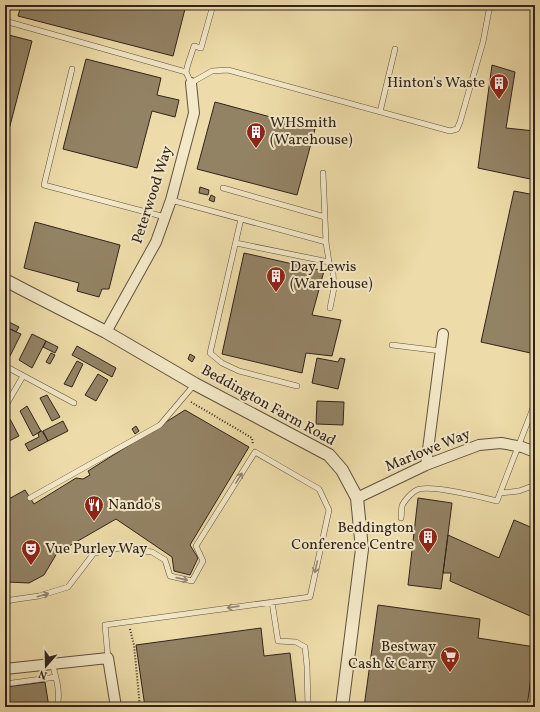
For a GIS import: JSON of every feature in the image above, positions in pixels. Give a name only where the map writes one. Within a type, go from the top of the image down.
[{"type":"street","name":"Peterwood Way","points":[[106,332],[156,242],[165,218],[194,113],[191,83]]},
{"type":"street","name":"Beddington Farm Road","points":[[5,280],[106,332],[195,384],[329,455],[342,470],[357,498],[362,549],[342,707]]},
{"type":"street","points":[[426,466],[443,334]]},
{"type":"street","name":"Marlowe Way","points":[[357,498],[426,466],[479,445],[501,443],[518,446],[535,452]]},
{"type":"street","points":[[5,669],[108,658],[116,707]]},
{"type":"lane","points":[[212,5],[201,48],[194,46],[188,64],[186,72],[191,83],[212,72],[228,70],[450,132],[457,129],[460,122],[483,42],[490,5]]},
{"type":"lane","points":[[5,21],[186,72]]},
{"type":"lane","points":[[380,112],[395,49]]},
{"type":"lane","points":[[72,69],[44,185],[165,218]]},
{"type":"lane","points":[[323,173],[326,242],[329,262],[334,273],[334,288],[330,308]]},
{"type":"lane","points":[[223,188],[325,217]]},
{"type":"lane","points":[[171,200],[326,242]]},
{"type":"lane","points":[[241,219],[210,353],[222,363],[239,371],[297,386]]},
{"type":"lane","points":[[236,243],[329,262]]},
{"type":"lane","points":[[392,345],[441,351]]},
{"type":"lane","points":[[5,366],[74,403]]},
{"type":"lane","points":[[5,407],[23,376]]},
{"type":"lane","points":[[30,498],[160,425],[195,384]]},
{"type":"lane","points":[[401,518],[402,505],[410,494],[418,489],[433,488],[497,500],[535,403]]},
{"type":"lane","points":[[5,603],[11,600],[39,596],[68,587],[94,553],[120,548],[152,552],[165,560],[170,576],[192,581],[203,561],[196,546],[255,452],[319,489],[329,510],[310,596],[105,625],[108,658]]},
{"type":"lane","points":[[500,493],[519,491],[535,485]]},
{"type":"lane","points":[[272,602],[278,641],[296,642],[305,647],[308,707]]},
{"type":"lane","points":[[52,663],[59,696],[57,707]]},
{"type":"lane","points":[[5,684],[56,677]]},
{"type":"path","points":[[183,398],[252,438],[255,452]]},
{"type":"path","points":[[129,622],[134,646],[140,707]]},
{"type":"building","points":[[21,5],[186,5],[173,56],[18,16]]},
{"type":"building","points":[[5,34],[32,41],[5,145]]},
{"type":"building","points":[[86,59],[161,78],[157,95],[179,100],[175,117],[152,111],[137,168],[63,149]]},
{"type":"building","name":"Hinton's Waste","points":[[492,65],[515,72],[506,128],[535,131],[535,180],[478,168]]},
{"type":"building","name":"WHSmith (Warehouse)","points":[[215,102],[315,129],[297,195],[197,169]]},
{"type":"building","points":[[200,187],[209,190],[208,195],[199,193]]},
{"type":"building","points":[[514,191],[535,195],[535,354],[481,342]]},
{"type":"building","points":[[211,195],[215,197],[214,202],[209,200]]},
{"type":"building","points":[[35,222],[120,245],[109,289],[102,289],[99,297],[77,291],[79,283],[24,268]]},
{"type":"building","name":"Day Lewis (Warehouse)","points":[[244,253],[324,271],[312,315],[341,320],[332,356],[306,353],[302,373],[222,354]]},
{"type":"building","points":[[7,321],[19,327],[16,332],[5,326]]},
{"type":"building","points":[[10,329],[21,334],[10,356],[5,353],[5,338]]},
{"type":"building","points":[[32,334],[46,341],[32,368],[19,360]]},
{"type":"building","points":[[46,341],[58,347],[55,353],[43,347]]},
{"type":"building","points":[[77,346],[116,368],[112,377],[72,355]]},
{"type":"building","points":[[51,353],[55,355],[50,364],[46,362]]},
{"type":"building","points":[[190,354],[195,357],[192,362],[188,359]]},
{"type":"building","points":[[317,358],[338,362],[340,358],[345,359],[338,389],[312,383]]},
{"type":"building","points":[[77,361],[83,364],[72,387],[64,384]]},
{"type":"building","points":[[98,374],[108,380],[96,401],[85,395]]},
{"type":"building","points":[[47,395],[60,417],[52,421],[40,398]]},
{"type":"building","points":[[317,401],[344,402],[343,425],[316,424]]},
{"type":"building","points":[[27,406],[41,431],[33,436],[20,411]]},
{"type":"building","points":[[185,410],[249,447],[190,545],[198,558],[190,575],[174,571],[172,557],[116,519],[57,553],[44,575],[29,583],[8,582],[5,584],[5,501],[25,490],[34,504],[76,478],[83,479],[90,475],[88,471]]},
{"type":"building","points":[[10,419],[19,436],[9,441],[5,434],[5,422]]},
{"type":"building","points":[[63,421],[68,431],[48,441],[43,431]]},
{"type":"building","points":[[136,426],[139,431],[135,434],[132,429]]},
{"type":"building","points":[[41,431],[48,441],[29,451],[25,444],[39,437],[38,433]]},
{"type":"building","name":"Beddington Conference Centre","points":[[418,498],[452,503],[441,589],[408,585]]},
{"type":"building","points":[[514,520],[535,529],[535,618],[450,581],[451,573],[443,573],[448,535],[499,558]]},
{"type":"building","name":"Bestway Cash & Carry","points":[[378,605],[480,619],[478,638],[535,647],[527,707],[364,707]]},
{"type":"building","points":[[261,628],[264,656],[290,653],[296,703],[277,707],[145,707],[136,645]]},
{"type":"building","points":[[45,682],[49,707],[5,707],[5,687]]},
{"type":"place","name":"Hinton's Waste","points":[[499,100]]},
{"type":"place","name":"WHSmith (Warehouse)","points":[[256,149]]},
{"type":"place","name":"Day Lewis (Warehouse)","points":[[276,293]]},
{"type":"place","name":"Nando's","points":[[94,522]]},
{"type":"place","name":"Beddington Conference Centre","points":[[428,554]]},
{"type":"place","name":"Vue Purley Way","points":[[31,566]]},
{"type":"place","name":"Bestway Cash & Carry","points":[[450,673]]}]
